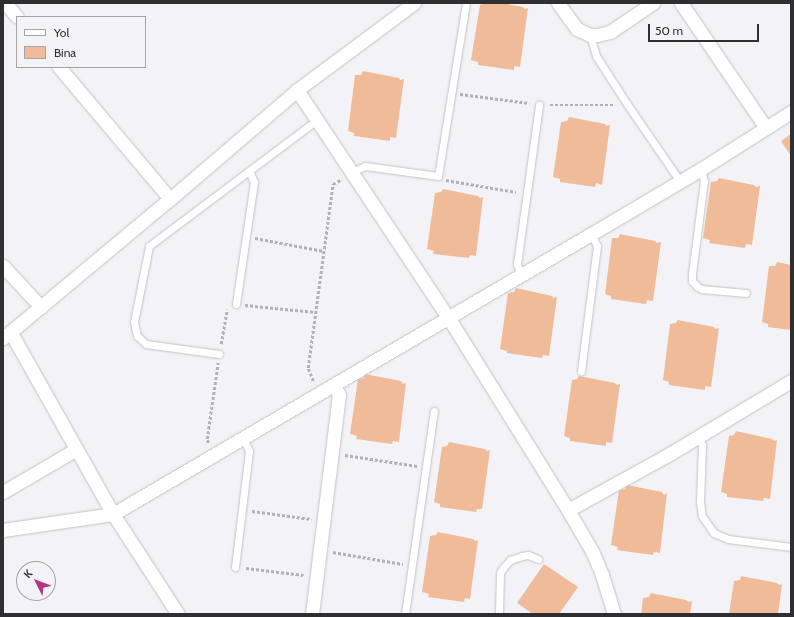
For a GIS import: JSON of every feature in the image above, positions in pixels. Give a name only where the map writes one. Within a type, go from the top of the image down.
[{"type":"street","points":[[5,3],[16,16]]},
{"type":"street","points":[[178,614],[113,514],[7,336],[297,90],[414,3]]},
{"type":"street","points":[[558,3],[572,25],[590,35],[610,32],[652,3]]},
{"type":"street","points":[[681,3],[766,128]]},
{"type":"street","points":[[60,68],[170,199]]},
{"type":"street","points":[[297,90],[448,317],[568,510],[592,550],[602,575],[614,614]]},
{"type":"street","points":[[3,530],[113,514],[701,169],[791,112]]},
{"type":"street","points":[[3,266],[41,307]]},
{"type":"street","points":[[568,510],[699,437],[791,382]]},
{"type":"street","points":[[312,614],[339,395],[334,385]]},
{"type":"street","points":[[3,492],[76,450]]},
{"type":"lane","points":[[352,172],[364,166],[438,176],[466,3]]},
{"type":"lane","points":[[590,35],[596,56],[680,181]]},
{"type":"lane","points":[[521,275],[516,264],[539,105]]},
{"type":"lane","points":[[219,354],[146,344],[137,336],[134,322],[149,246],[317,120]]},
{"type":"lane","points":[[701,169],[704,181],[692,281],[698,287],[702,288],[746,293]]},
{"type":"lane","points":[[236,304],[254,182],[249,171]]},
{"type":"lane","points":[[581,371],[597,246],[591,234]]},
{"type":"lane","points":[[405,614],[434,411]]},
{"type":"lane","points":[[699,437],[702,445],[700,502],[702,516],[714,532],[728,539],[791,547]]},
{"type":"lane","points":[[235,567],[248,451],[243,438]]},
{"type":"lane","points":[[499,614],[500,573],[502,568],[510,560],[522,556],[538,559]]},
{"type":"path","points":[[318,394],[308,368],[334,184],[352,172]]},
{"type":"path","points":[[438,176],[445,180],[527,193]]},
{"type":"path","points":[[246,237],[324,251]]},
{"type":"path","points":[[211,457],[206,439],[228,307],[236,304],[316,312]]},
{"type":"path","points":[[332,454],[426,468]]},
{"type":"path","points":[[242,509],[324,521]]},
{"type":"path","points":[[320,550],[412,565]]},
{"type":"path","points":[[235,567],[317,577]]},
{"type":"building","points":[[486,3],[502,3],[523,7],[525,9],[528,8],[520,67],[514,66],[514,70],[478,65],[478,62],[471,60],[480,5]]},
{"type":"building","points":[[363,71],[399,78],[400,80],[404,79],[396,138],[390,137],[390,141],[354,136],[354,133],[348,131],[355,75],[361,75]]},
{"type":"building","points":[[569,117],[605,124],[606,126],[610,125],[602,185],[596,183],[595,187],[560,182],[560,179],[553,177],[561,122],[567,121]]},
{"type":"building","points":[[791,134],[791,156],[781,141]]},
{"type":"building","points":[[719,178],[754,185],[756,187],[760,186],[752,245],[746,244],[745,248],[709,243],[710,240],[703,238],[711,182],[717,181]]},
{"type":"building","points":[[443,189],[478,196],[480,198],[483,197],[476,256],[470,255],[469,258],[433,254],[434,251],[427,249],[435,193],[441,192]]},
{"type":"building","points":[[620,234],[655,241],[657,243],[661,242],[653,301],[647,300],[646,304],[611,299],[611,296],[605,294],[612,238],[618,238]]},
{"type":"building","points":[[777,262],[791,265],[791,330],[768,327],[768,324],[762,322],[769,266],[775,266]]},
{"type":"building","points":[[516,288],[552,296],[553,298],[557,297],[549,356],[543,355],[542,358],[507,353],[507,351],[500,349],[508,293],[514,292]]},
{"type":"building","points":[[678,320],[714,327],[715,329],[719,328],[711,387],[705,386],[705,390],[669,385],[669,382],[663,380],[670,324],[676,323]]},
{"type":"building","points":[[365,374],[401,381],[403,384],[406,383],[399,442],[393,441],[392,444],[356,439],[357,436],[350,434],[358,379],[364,378]]},
{"type":"building","points":[[579,376],[615,383],[617,385],[620,384],[612,443],[606,442],[606,446],[570,441],[570,438],[564,436],[572,380],[577,379]]},
{"type":"building","points":[[736,431],[772,439],[774,441],[777,440],[770,499],[764,498],[763,501],[727,497],[727,494],[721,492],[729,436],[734,435]]},
{"type":"building","points":[[449,442],[485,449],[487,451],[490,450],[482,509],[477,509],[476,512],[440,507],[440,504],[434,502],[442,447],[447,446]]},
{"type":"building","points":[[627,485],[662,492],[664,495],[667,493],[660,553],[654,552],[653,555],[617,550],[618,547],[611,545],[619,490],[625,489]]},
{"type":"building","points":[[438,532],[473,539],[475,541],[478,540],[470,599],[465,598],[464,602],[428,597],[429,594],[422,592],[430,536],[436,535]]},
{"type":"building","points":[[544,564],[578,587],[559,614],[533,614],[517,603]]},
{"type":"building","points":[[741,576],[777,583],[779,585],[782,584],[778,614],[729,614],[734,581],[740,580]]},
{"type":"building","points":[[651,593],[686,600],[688,602],[692,601],[690,614],[641,614],[643,598],[649,597]]}]
